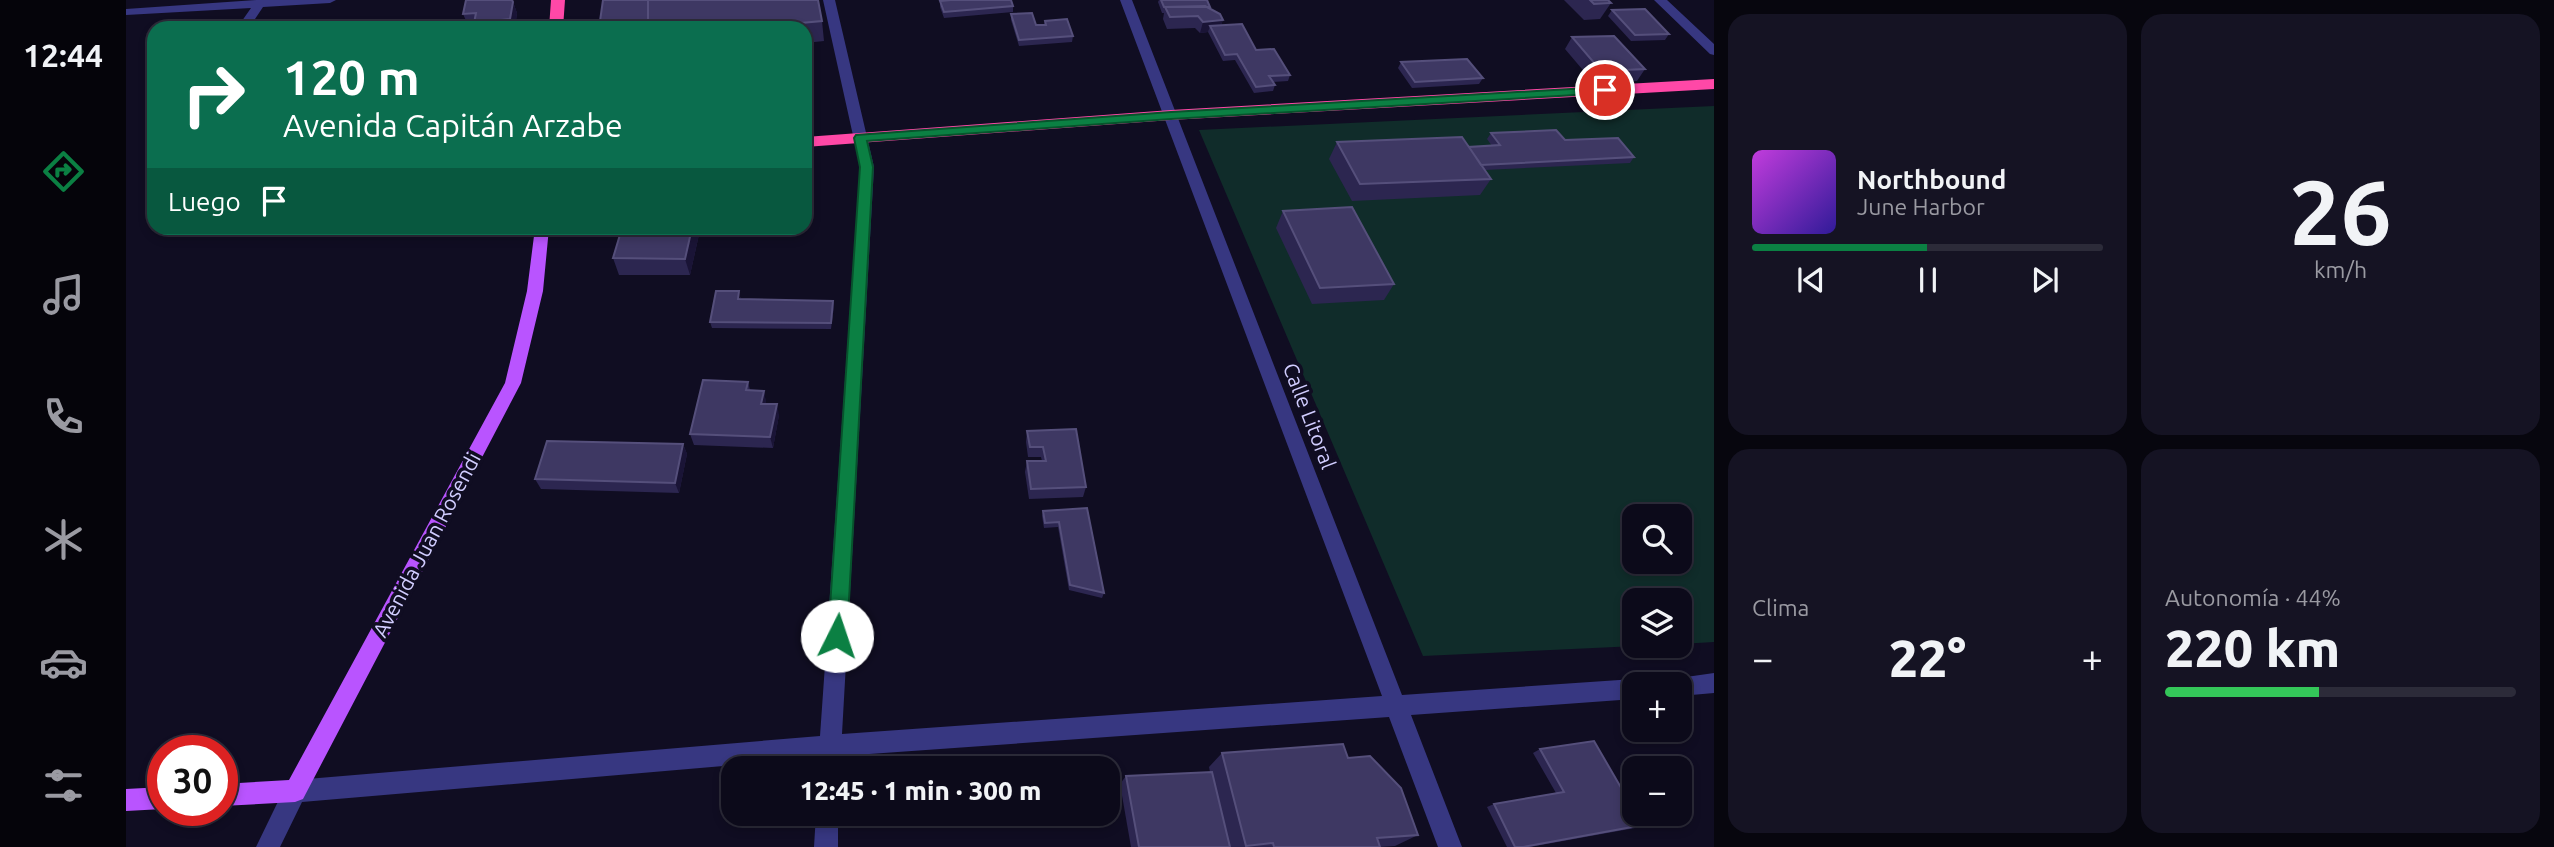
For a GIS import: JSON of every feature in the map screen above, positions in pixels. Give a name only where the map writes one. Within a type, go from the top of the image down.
[{"type":"highway","points":[[556,21],[558,0]]},
{"type":"highway","points":[[812,141],[1171,115],[1714,84]]},
{"type":"main road","name":"Avenida Juan Rosendi","points":[[295,791],[513,383],[535,291],[541,235]]},
{"type":"main road","points":[[238,794],[295,791]]},
{"type":"main road","points":[[126,800],[147,799]]},
{"type":"street","points":[[126,12],[331,0]]},
{"type":"street","points":[[829,0],[867,167],[830,756]]},
{"type":"street","name":"Calle Litoral","points":[[1126,0],[1394,707],[1450,847]]},
{"type":"street","points":[[1660,0],[1714,51]]},
{"type":"street","points":[[248,21],[261,2]]},
{"type":"street","points":[[1692,685],[1714,683]]},
{"type":"street","points":[[841,756],[1394,707],[1622,690]]},
{"type":"street","points":[[295,791],[721,764]]},
{"type":"street","name":"Avenida Juan Rosendi","points":[[268,847],[295,791]]},
{"type":"street","points":[[826,847],[827,826]]},
{"type":"green space","points":[[1714,106],[1714,642],[1692,643],[1692,588],[1622,588],[1622,647],[1423,656],[1199,130]]},
{"type":"building","points":[[466,0],[513,2],[510,19],[474,21],[476,13],[463,14]]},
{"type":"building","points":[[603,0],[648,0],[648,21],[600,21]]},
{"type":"building","points":[[648,0],[818,0],[822,21],[812,22],[648,21]]},
{"type":"building","points":[[1011,0],[1013,6],[944,12],[940,1]]},
{"type":"building","points":[[1161,0],[1207,0],[1210,7],[1164,7]]},
{"type":"building","points":[[1590,0],[1608,0],[1611,3],[1594,4]]},
{"type":"building","points":[[1205,6],[1220,14],[1223,20],[1203,22],[1198,16],[1170,17],[1165,7]]},
{"type":"building","points":[[1645,9],[1669,34],[1635,35],[1612,10]]},
{"type":"building","points":[[1032,13],[1036,25],[1046,25],[1045,21],[1067,19],[1073,36],[1019,40],[1011,14]]},
{"type":"building","points":[[1242,24],[1256,50],[1274,49],[1290,75],[1269,76],[1275,85],[1256,87],[1237,54],[1225,55],[1210,26]]},
{"type":"building","points":[[1614,36],[1645,69],[1601,71],[1572,37]]},
{"type":"building","points":[[1467,59],[1483,78],[1415,82],[1401,62]]},
{"type":"building","points":[[1556,130],[1565,140],[1618,138],[1634,157],[1481,165],[1469,147],[1500,145],[1491,133]]},
{"type":"building","points":[[1462,137],[1491,179],[1360,184],[1337,142]]},
{"type":"building","points":[[1352,207],[1394,284],[1320,288],[1283,211]]},
{"type":"building","points":[[620,235],[690,235],[685,259],[613,258]]},
{"type":"building","points":[[716,291],[739,291],[738,299],[833,301],[831,323],[710,322]]},
{"type":"building","points":[[703,380],[748,382],[746,390],[764,391],[761,404],[777,404],[770,437],[690,434]]},
{"type":"building","points":[[1076,429],[1086,487],[1031,489],[1027,461],[1046,461],[1043,447],[1030,447],[1027,431]]},
{"type":"building","points":[[547,441],[683,444],[675,483],[535,479]]},
{"type":"building","points":[[1087,508],[1104,593],[1070,585],[1059,522],[1045,523],[1043,511]]},
{"type":"building","points":[[1594,741],[1622,789],[1622,826],[1638,826],[1515,847],[1494,804],[1564,792],[1540,749]]},
{"type":"building","points":[[1343,744],[1348,758],[1370,756],[1401,788],[1418,835],[1377,838],[1380,847],[1274,847],[1273,843],[1246,846],[1222,753]]},
{"type":"building","points":[[1212,772],[1230,847],[1139,847],[1126,776]]},
{"type":"route","points":[[837,636],[867,167],[860,138],[1171,115],[1605,90]]}]
